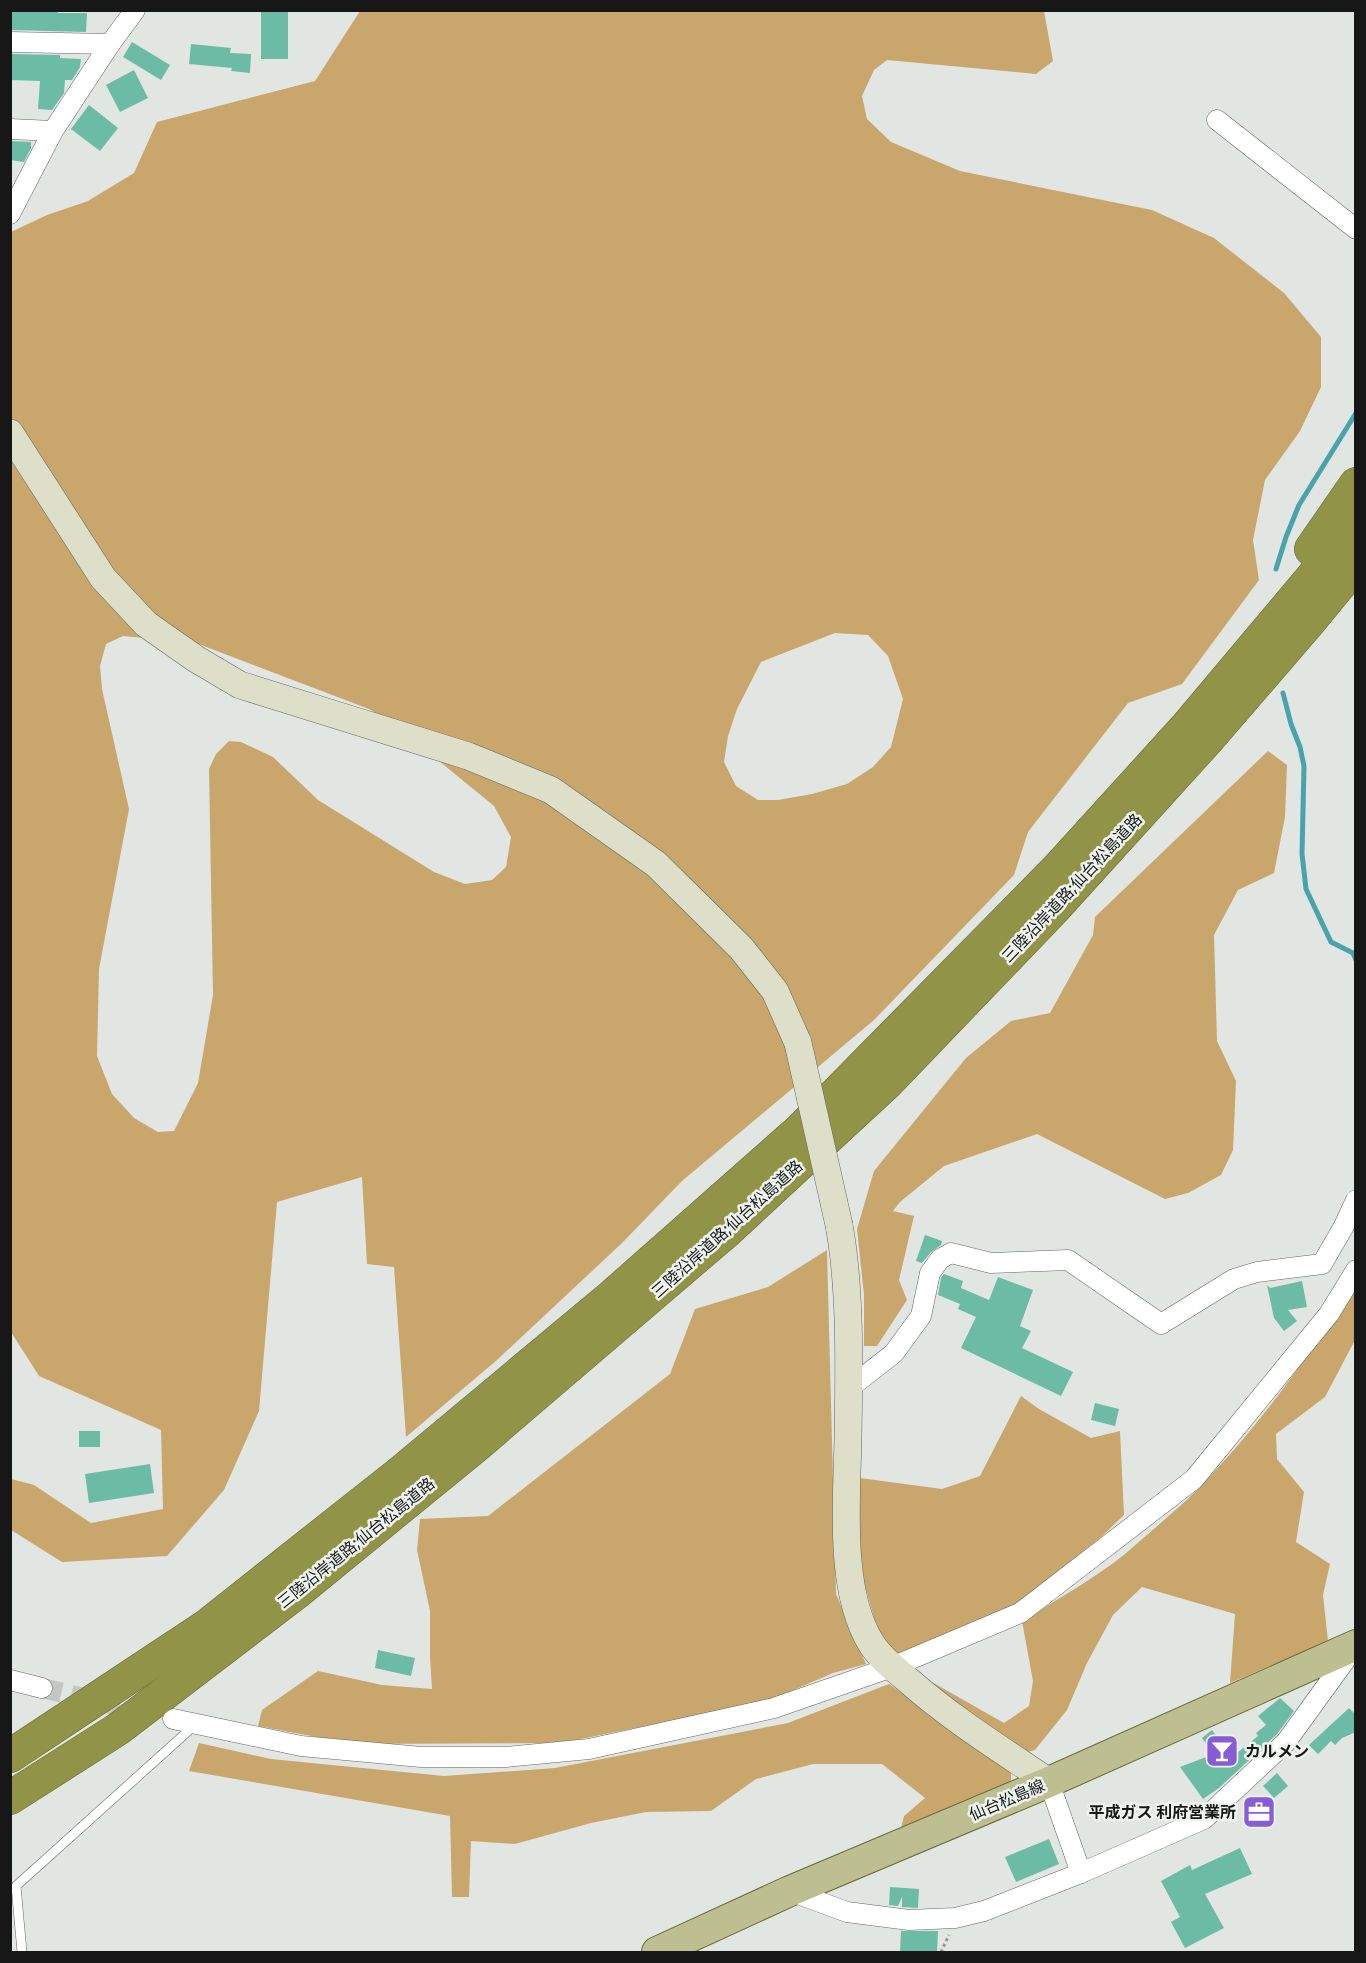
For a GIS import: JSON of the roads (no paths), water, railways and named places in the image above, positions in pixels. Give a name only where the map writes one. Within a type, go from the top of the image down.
[{"type":"highway","points":[[1199,731],[1356,484]]},
{"type":"highway","name":"三陸沿岸道路;仙台松島道路","points":[[10,1798],[118,1729],[296,1593],[477,1444],[727,1231],[888,1082],[1053,910],[1199,731],[1356,525]]},
{"type":"highway","name":"三陸沿岸道路;仙台松島道路","points":[[10,1756],[205,1627],[401,1472],[612,1296],[801,1129],[1059,867],[1310,621],[1356,565]]},
{"type":"highway","points":[[1199,731],[1333,616],[1356,591]]},
{"type":"highway","points":[[10,1744],[67,1719]]},
{"type":"main road","name":"仙台松島線","points":[[657,1953],[790,1891],[1049,1782],[1356,1645]]},
{"type":"street","points":[[10,214],[53,131],[135,10]]},
{"type":"street","points":[[10,42],[110,44]]},
{"type":"street","points":[[1217,120],[1356,229]]},
{"type":"street","points":[[10,129],[53,131]]},
{"type":"street","points":[[10,433],[103,578],[146,624],[196,659],[240,685],[468,756],[551,790],[656,864],[741,948],[775,991],[798,1044],[843,1246],[848,1389],[847,1509],[850,1583],[858,1613],[871,1643],[892,1666],[948,1712],[1049,1782],[1080,1873]]},
{"type":"street","points":[[848,1389],[894,1353],[921,1316],[930,1273],[940,1259],[951,1252],[991,1263],[1068,1260],[1161,1324],[1234,1279],[1257,1272],[1322,1264],[1344,1227],[1356,1200]]},
{"type":"street","points":[[173,1719],[301,1746],[421,1757],[506,1757],[589,1749],[763,1711],[892,1666],[1020,1613],[1194,1479],[1329,1314],[1356,1270]]},
{"type":"street","points":[[790,1891],[847,1912],[909,1920],[955,1918],[984,1911],[1080,1873],[1204,1819],[1286,1742],[1356,1645]]},
{"type":"street","points":[[10,1680],[42,1688]]},
{"type":"lane","points":[[22,1953],[16,1886],[196,1724]]},
{"type":"waterway","points":[[1276,569],[1299,505],[1356,413]]},
{"type":"waterway","points":[[1283,693],[1304,766],[1302,854],[1306,889],[1331,942],[1353,953],[1356,960]]},
{"type":"tunnel","points":[[42,1688],[144,1712]]},
{"type":"place","name":"カルメン","points":[[1222,1751]]},
{"type":"place","name":"平成ガス 利府営業所","points":[[1259,1812]]}]
